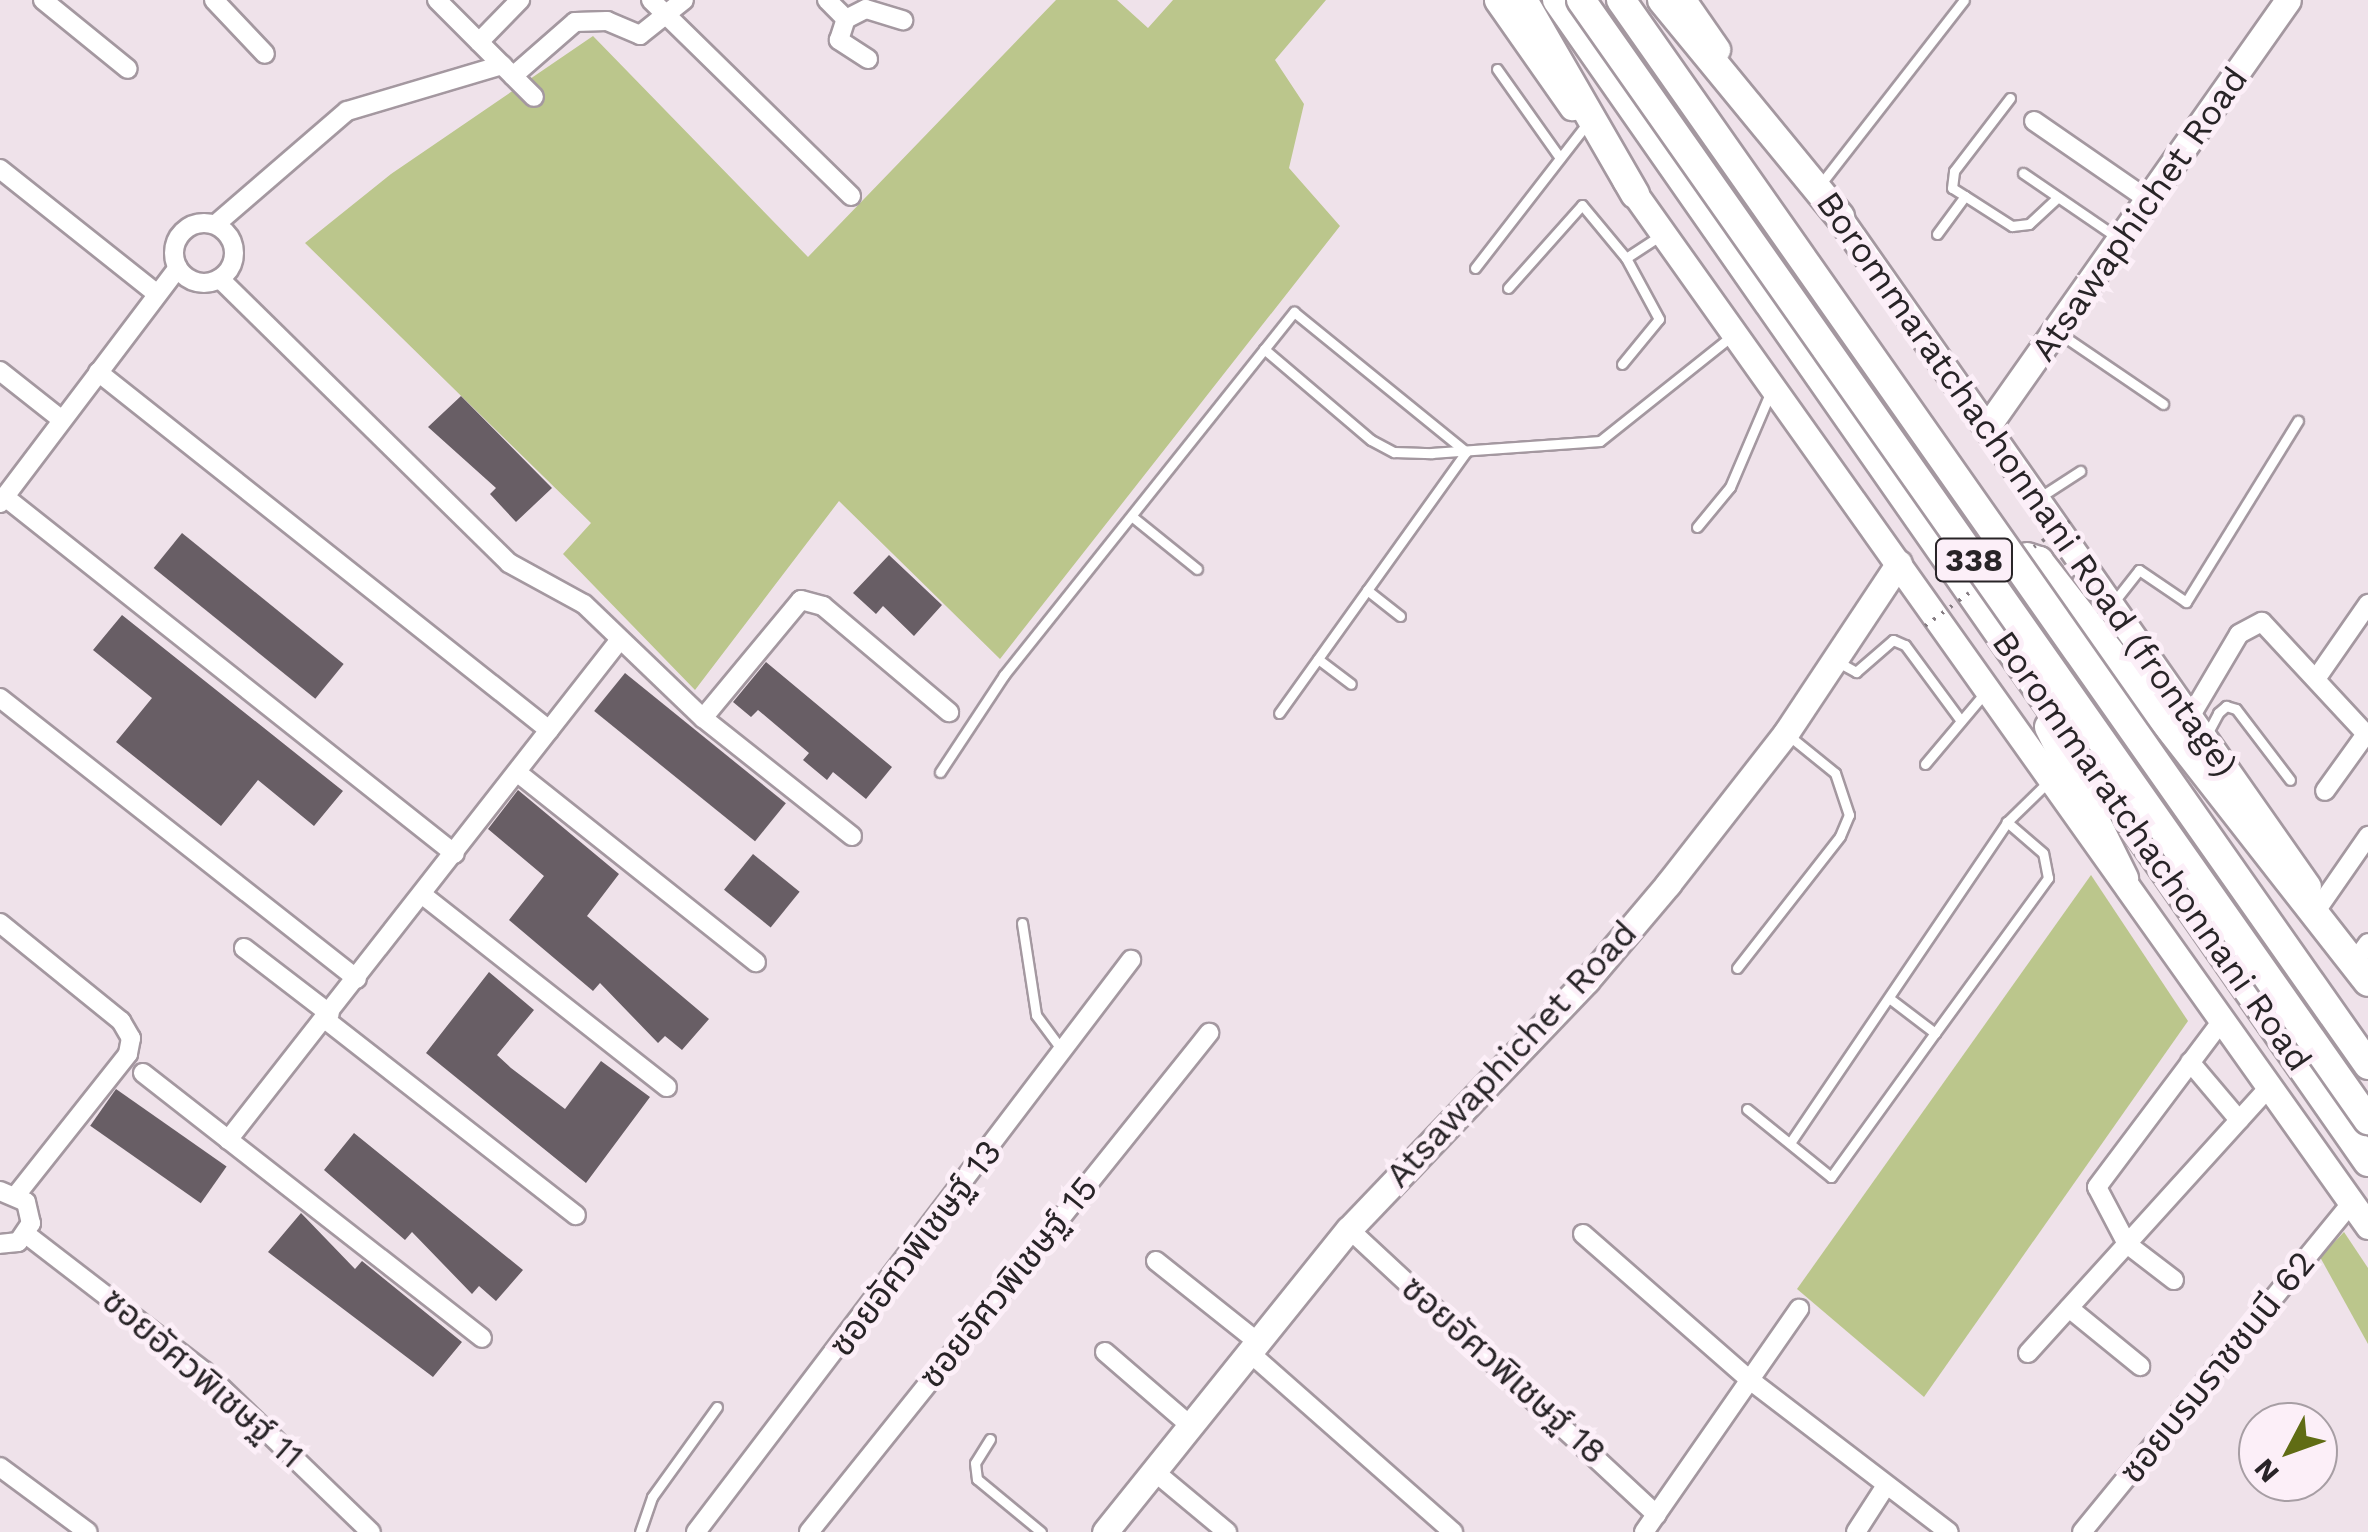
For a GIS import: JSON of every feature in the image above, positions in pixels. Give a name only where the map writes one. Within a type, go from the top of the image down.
[{"type":"main road","name":"338","points":[[1498,0],[2368,1226]]},
{"type":"main road","points":[[1523,0],[1635,194]]},
{"type":"main road","name":"Borommaratchachonnani Road","points":[[1557,0],[2368,1162]]},
{"type":"main road","name":"338","points":[[1581,0],[2368,1120]]},
{"type":"main road","name":"338","points":[[1621,0],[2368,1065]]},
{"type":"main road","name":"Borommaratchachonnani Road","points":[[1634,0],[2368,1045]]},
{"type":"main road","points":[[1662,0],[1840,217]]},
{"type":"main road","name":"Borommaratchachonnani Road (frontage)","points":[[1683,0],[2366,963]]},
{"type":"main road","name":"Atsawaphichet Road","points":[[1987,427],[2059,333],[2147,199],[2288,0]]},
{"type":"main road","points":[[2027,557],[2040,561],[2366,963]]},
{"type":"main road","name":"Atsawaphichet Road","points":[[1105,1532],[1348,1229],[1587,980],[1786,733],[1899,563]]},
{"type":"main road","points":[[2006,642],[2124,878]]},
{"type":"street","points":[[44,0],[128,69]]},
{"type":"street","points":[[214,0],[265,54]]},
{"type":"street","points":[[437,0],[534,97]]},
{"type":"street","points":[[479,42],[520,0]]},
{"type":"street","points":[[651,0],[851,196]]},
{"type":"street","points":[[216,224],[347,112],[507,70],[575,22],[607,22],[640,35],[684,0]]},
{"type":"street","points":[[827,0],[846,19]]},
{"type":"street","points":[[868,59],[855,56],[839,40],[846,19],[866,9],[903,20]]},
{"type":"street","points":[[2034,122],[2147,199]]},
{"type":"street","points":[[0,169],[157,294]]},
{"type":"street","points":[[220,279],[235,256],[231,237],[216,224],[197,223],[181,232],[174,250],[178,268],[192,281],[220,279],[490,545],[576,598],[618,642],[703,718],[852,836]]},
{"type":"street","points":[[178,268],[2,500],[455,854]]},
{"type":"street","points":[[0,370],[62,420]]},
{"type":"street","points":[[98,372],[549,730]]},
{"type":"street","points":[[703,718],[801,600],[823,606],[949,712]]},
{"type":"street","points":[[2318,676],[2368,604]]},
{"type":"street","points":[[2198,728],[2250,623],[2262,622],[2277,631],[2366,734],[2325,791]]},
{"type":"street","points":[[228,1140],[424,896],[618,642]]},
{"type":"street","points":[[0,698],[357,979]]},
{"type":"street","points":[[518,772],[756,962]]},
{"type":"street","points":[[2321,904],[2368,836]]},
{"type":"street","points":[[424,896],[667,1088]]},
{"type":"street","points":[[0,922],[121,1021],[131,1038],[128,1054],[9,1193],[31,1212],[26,1234],[0,1244]]},
{"type":"street","points":[[244,948],[576,1214]]},
{"type":"street","name":"ซอยอัศวพิเชษฐ์ 13","points":[[696,1532],[1131,960]]},
{"type":"street","points":[[2174,1280],[2127,1244],[2097,1187],[2223,1018]]},
{"type":"street","name":"ซอยอัศวพิเชษฐ์ 15","points":[[808,1532],[1209,1033]]},
{"type":"street","points":[[2190,1062],[2239,1120]]},
{"type":"street","points":[[143,1073],[482,1338]]},
{"type":"street","points":[[2028,1353],[2270,1086]]},
{"type":"street","name":"ซอยบรมราชชนนี 62","points":[[2082,1532],[2352,1202]]},
{"type":"street","name":"ซอยอัศวพิเชษฐ์ 18","points":[[1348,1229],[1657,1515]]},
{"type":"street","name":"ซอยอัศวพิเชษฐ์ 11","points":[[26,1234],[204,1371],[371,1532]]},
{"type":"street","points":[[1583,1234],[1750,1380],[1949,1532]]},
{"type":"street","points":[[1156,1261],[1453,1532]]},
{"type":"street","points":[[1644,1532],[1799,1308]]},
{"type":"street","points":[[2068,1308],[2140,1366]]},
{"type":"street","points":[[1105,1352],[1192,1427]]},
{"type":"street","points":[[0,1467],[88,1532]]},
{"type":"street","points":[[1155,1472],[1226,1532]]},
{"type":"street","points":[[1856,1532],[1885,1486]]},
{"type":"lane","points":[[1818,187],[1964,0]]},
{"type":"lane","points":[[1497,69],[1560,158]]},
{"type":"lane","points":[[2010,98],[1954,172],[1952,188],[2012,226],[2029,224],[2057,198]]},
{"type":"lane","points":[[1475,268],[1585,126]]},
{"type":"lane","points":[[2023,173],[2120,239]]},
{"type":"lane","points":[[1936,234],[1965,196]]},
{"type":"lane","points":[[1508,288],[1582,204],[1626,258],[1658,319],[1622,364]]},
{"type":"lane","points":[[1626,258],[1663,233]]},
{"type":"lane","points":[[940,772],[1004,675],[1134,518],[1294,312],[1466,452]]},
{"type":"lane","points":[[2059,333],[2164,404]]},
{"type":"lane","points":[[1264,349],[1371,440],[1394,452],[1466,452],[1600,440],[1735,334]]},
{"type":"lane","points":[[1697,526],[1730,487],[1773,386]]},
{"type":"lane","points":[[2112,605],[2138,570],[2186,602],[2298,421]]},
{"type":"lane","points":[[1279,713],[1466,452]]},
{"type":"lane","points":[[2037,499],[2080,471]]},
{"type":"lane","points":[[1134,518],[1197,569]]},
{"type":"lane","points":[[1367,590],[1400,616]]},
{"type":"lane","points":[[1835,661],[1856,672],[1893,640],[1906,645],[1961,721]]},
{"type":"lane","points":[[1318,659],[1351,684]]},
{"type":"lane","points":[[1925,764],[1988,688]]},
{"type":"lane","points":[[2198,728],[2226,706],[2236,708],[2290,780]]},
{"type":"lane","points":[[1738,968],[1840,836],[1848,815],[1845,788],[1834,773],[1786,733]]},
{"type":"lane","points":[[1790,1143],[2007,822],[2053,778]]},
{"type":"lane","points":[[1748,1110],[1822,1175],[1839,1172],[2048,878],[2043,853],[2007,822]]},
{"type":"lane","points":[[1022,923],[1036,1015],[1064,1052]]},
{"type":"lane","points":[[1889,998],[1935,1033]]},
{"type":"lane","points":[[640,1532],[652,1497],[717,1407]]},
{"type":"lane","points":[[990,1439],[975,1464],[977,1478],[1035,1530]]},
{"type":"green space","points":[[1056,0],[1117,0],[1148,28],[1173,0],[1326,0],[1275,60],[1304,104],[1289,168],[1340,226],[1000,659],[839,501],[695,690],[563,554],[591,523],[305,243],[391,174],[593,36],[808,257]]},
{"type":"green space","points":[[2091,875],[2188,1021],[1924,1397],[1797,1289]]},
{"type":"green space","points":[[2344,1232],[2368,1268],[2368,1344],[2320,1257]]},
{"type":"building","points":[[461,396],[552,488],[516,522],[490,494],[496,488],[428,427]]},
{"type":"building","points":[[182,533],[344,664],[315,699],[154,568]]},
{"type":"building","points":[[889,555],[942,605],[914,636],[883,606],[876,614],[853,593]]},
{"type":"building","points":[[122,615],[343,791],[314,826],[258,780],[221,826],[116,742],[152,698],[93,650]]},
{"type":"building","points":[[766,662],[892,767],[866,799],[833,772],[827,780],[803,760],[809,753],[758,710],[751,717],[733,702]]},
{"type":"building","points":[[625,673],[786,803],[755,841],[594,711]]},
{"type":"building","points":[[518,790],[619,874],[587,916],[709,1019],[682,1050],[665,1036],[658,1043],[600,983],[593,991],[509,920],[544,876],[488,829]]},
{"type":"building","points":[[753,854],[800,892],[771,928],[724,890]]},
{"type":"building","points":[[489,972],[534,1010],[497,1055],[511,1068],[565,1109],[601,1061],[650,1097],[586,1183],[426,1053]]},
{"type":"building","points":[[116,1089],[227,1166],[201,1203],[90,1126]]},
{"type":"building","points":[[354,1133],[523,1270],[496,1301],[479,1286],[472,1294],[412,1232],[405,1240],[324,1170]]},
{"type":"building","points":[[301,1213],[355,1269],[362,1261],[462,1342],[433,1377],[268,1252]]}]
